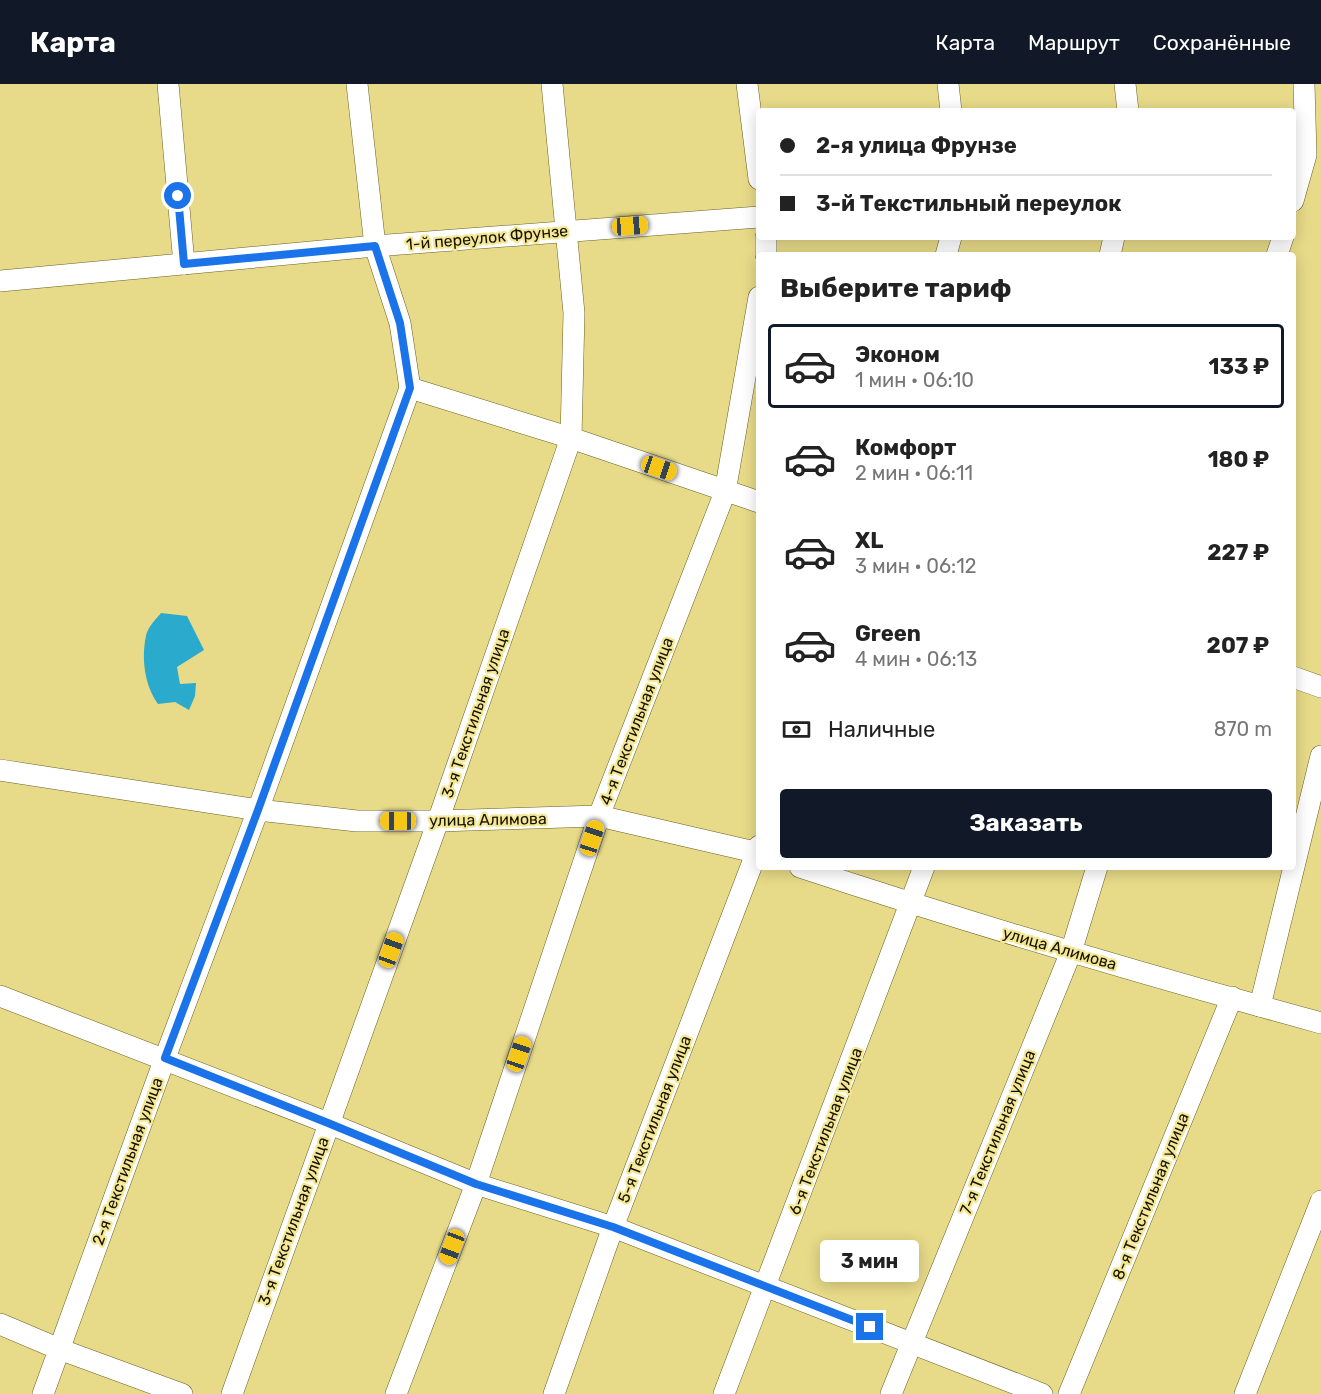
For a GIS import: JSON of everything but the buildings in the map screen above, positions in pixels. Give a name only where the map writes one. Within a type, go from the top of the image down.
[{"type":"street","points":[[168,84],[184,264]]},
{"type":"street","points":[[357,84],[375,246],[400,323],[410,388],[570,438],[756,501]]},
{"type":"street","name":"3-я Текстильная улица","points":[[231,1394],[438,821],[570,438],[574,313],[552,84]]},
{"type":"street","points":[[747,84],[756,155]]},
{"type":"street","points":[[948,84],[951,108]]},
{"type":"street","points":[[1125,84],[1128,108]]},
{"type":"street","points":[[1296,191],[1307,154],[1304,84]]},
{"type":"street","name":"1-й переулок Фрунзе","points":[[0,281],[375,246],[756,217]]},
{"type":"street","name":"4-я Текстильная улица","points":[[396,1394],[476,1184],[599,816],[725,492],[756,314]]},
{"type":"street","name":"2-я Текстильная улица","points":[[43,1394],[258,810],[410,388]]},
{"type":"street","points":[[1296,678],[1321,687]]},
{"type":"street","points":[[1296,858],[1321,756]]},
{"type":"street","name":"улица Алимова","points":[[0,770],[258,810],[357,821],[599,816],[756,850]]},
{"type":"street","name":"5-я Текстильная улица","points":[[554,1394],[613,1227],[756,855]]},
{"type":"street","name":"улица Алимова","points":[[809,870],[911,904],[1071,952],[1321,1023]]},
{"type":"street","name":"6-я Текстильная улица","points":[[724,1394],[923,870]]},
{"type":"street","name":"7-я Текстильная улица","points":[[891,1394],[1071,952],[1096,870]]},
{"type":"street","points":[[1260,1006],[1293,870]]},
{"type":"street","points":[[0,996],[165,1058],[476,1184],[613,1227],[1042,1394]]},
{"type":"street","name":"8-я Текстильная улица","points":[[1069,1394],[1232,997]]},
{"type":"street","points":[[1245,1394],[1321,1201]]},
{"type":"street","points":[[0,1324],[59,1349],[182,1394]]},
{"type":"water","points":[[161,613],[187,616],[204,650],[177,667],[180,684],[196,683],[195,696],[189,710],[175,702],[158,704],[147,681],[144,663],[146,636]]},
{"type":"route","points":[[178,196],[184,264],[375,246],[400,323],[410,388],[258,810],[165,1058],[476,1184],[613,1227],[870,1327]]}]
